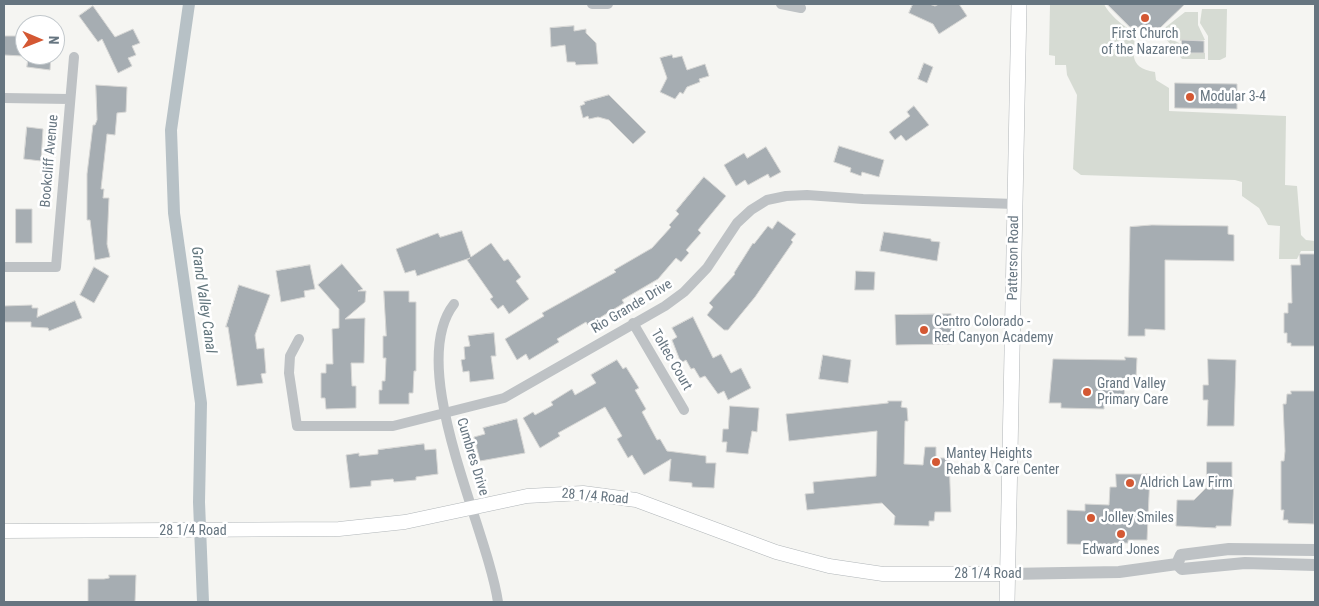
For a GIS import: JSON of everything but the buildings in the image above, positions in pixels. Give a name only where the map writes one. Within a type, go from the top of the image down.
[{"type":"main road","name":"Patterson Road","points":[[1007,602],[1019,4]]},
{"type":"main road","name":"28 1/4 Road","points":[[4,531],[303,531],[365,527],[548,494],[600,494],[657,507],[768,549],[829,566],[883,574],[1008,574]]},
{"type":"street","points":[[592,4],[608,4]]},
{"type":"street","points":[[781,4],[801,8]]},
{"type":"street","name":"Bookcliff Avenue","points":[[4,267],[56,268],[74,57]]},
{"type":"street","points":[[4,98],[69,99]]},
{"type":"street","name":"Rio Grande Drive","points":[[299,339],[290,356],[289,373],[297,426],[393,426],[504,398],[633,323],[684,292],[707,268],[736,223],[750,210],[768,200],[786,196],[807,195],[862,199],[1015,204]]},
{"type":"street","name":"Cumbres Drive","points":[[454,304],[446,315],[440,335],[440,394],[450,436],[493,572],[498,602]]},
{"type":"street","name":"Toltec Court","points":[[633,323],[684,410]]},
{"type":"street","name":"28 1/4 Road","points":[[1177,564],[1182,555],[1209,550],[1315,550]]},
{"type":"street","name":"28 1/4 Road","points":[[1177,564],[1182,569],[1245,563],[1315,565]]},
{"type":"street","name":"28 1/4 Road","points":[[1008,574],[1119,572],[1177,564]]},
{"type":"shaded area","points":[[1050,4],[1104,4],[1118,21],[1135,31],[1134,58],[1146,70],[1155,72],[1156,80],[1169,88],[1169,111],[1286,116],[1285,185],[1297,186],[1301,235],[1306,240],[1315,241],[1315,251],[1301,251],[1297,259],[1279,259],[1280,226],[1268,225],[1259,208],[1242,196],[1242,182],[1235,180],[1081,175],[1073,169],[1077,95],[1067,75],[1066,65],[1055,65],[1055,56],[1049,55]]},
{"type":"shaded area","points":[[1202,9],[1227,9],[1226,57],[1220,60],[1208,60],[1208,36],[1200,23]]},
{"type":"shaded area","points":[[1185,12],[1198,12],[1198,25],[1205,40],[1181,41],[1162,30]]},
{"type":"shaded area","points":[[1163,35],[1181,44],[1181,53],[1205,53],[1205,59],[1182,59]]},
{"type":"waterway","name":"Grand Valley Canal","points":[[189,4],[171,130],[174,213],[201,403],[199,502],[203,602]]},
{"type":"place","name":"First Church of the Nazarene","points":[[1145,18]]},
{"type":"place","name":"Modular 3-4","points":[[1190,97]]},
{"type":"place","name":"Centro Colorado - Red Canyon Academy","points":[[924,330]]},
{"type":"place","name":"Grand Valley Primary Care","points":[[1087,392]]},
{"type":"place","name":"Mantey Heights Rehab & Care Center","points":[[936,462]]},
{"type":"place","name":"Aldrich Law Firm","points":[[1130,483]]},
{"type":"place","name":"Jolley Smiles","points":[[1091,518]]},
{"type":"place","name":"Edward Jones","points":[[1121,534]]}]
